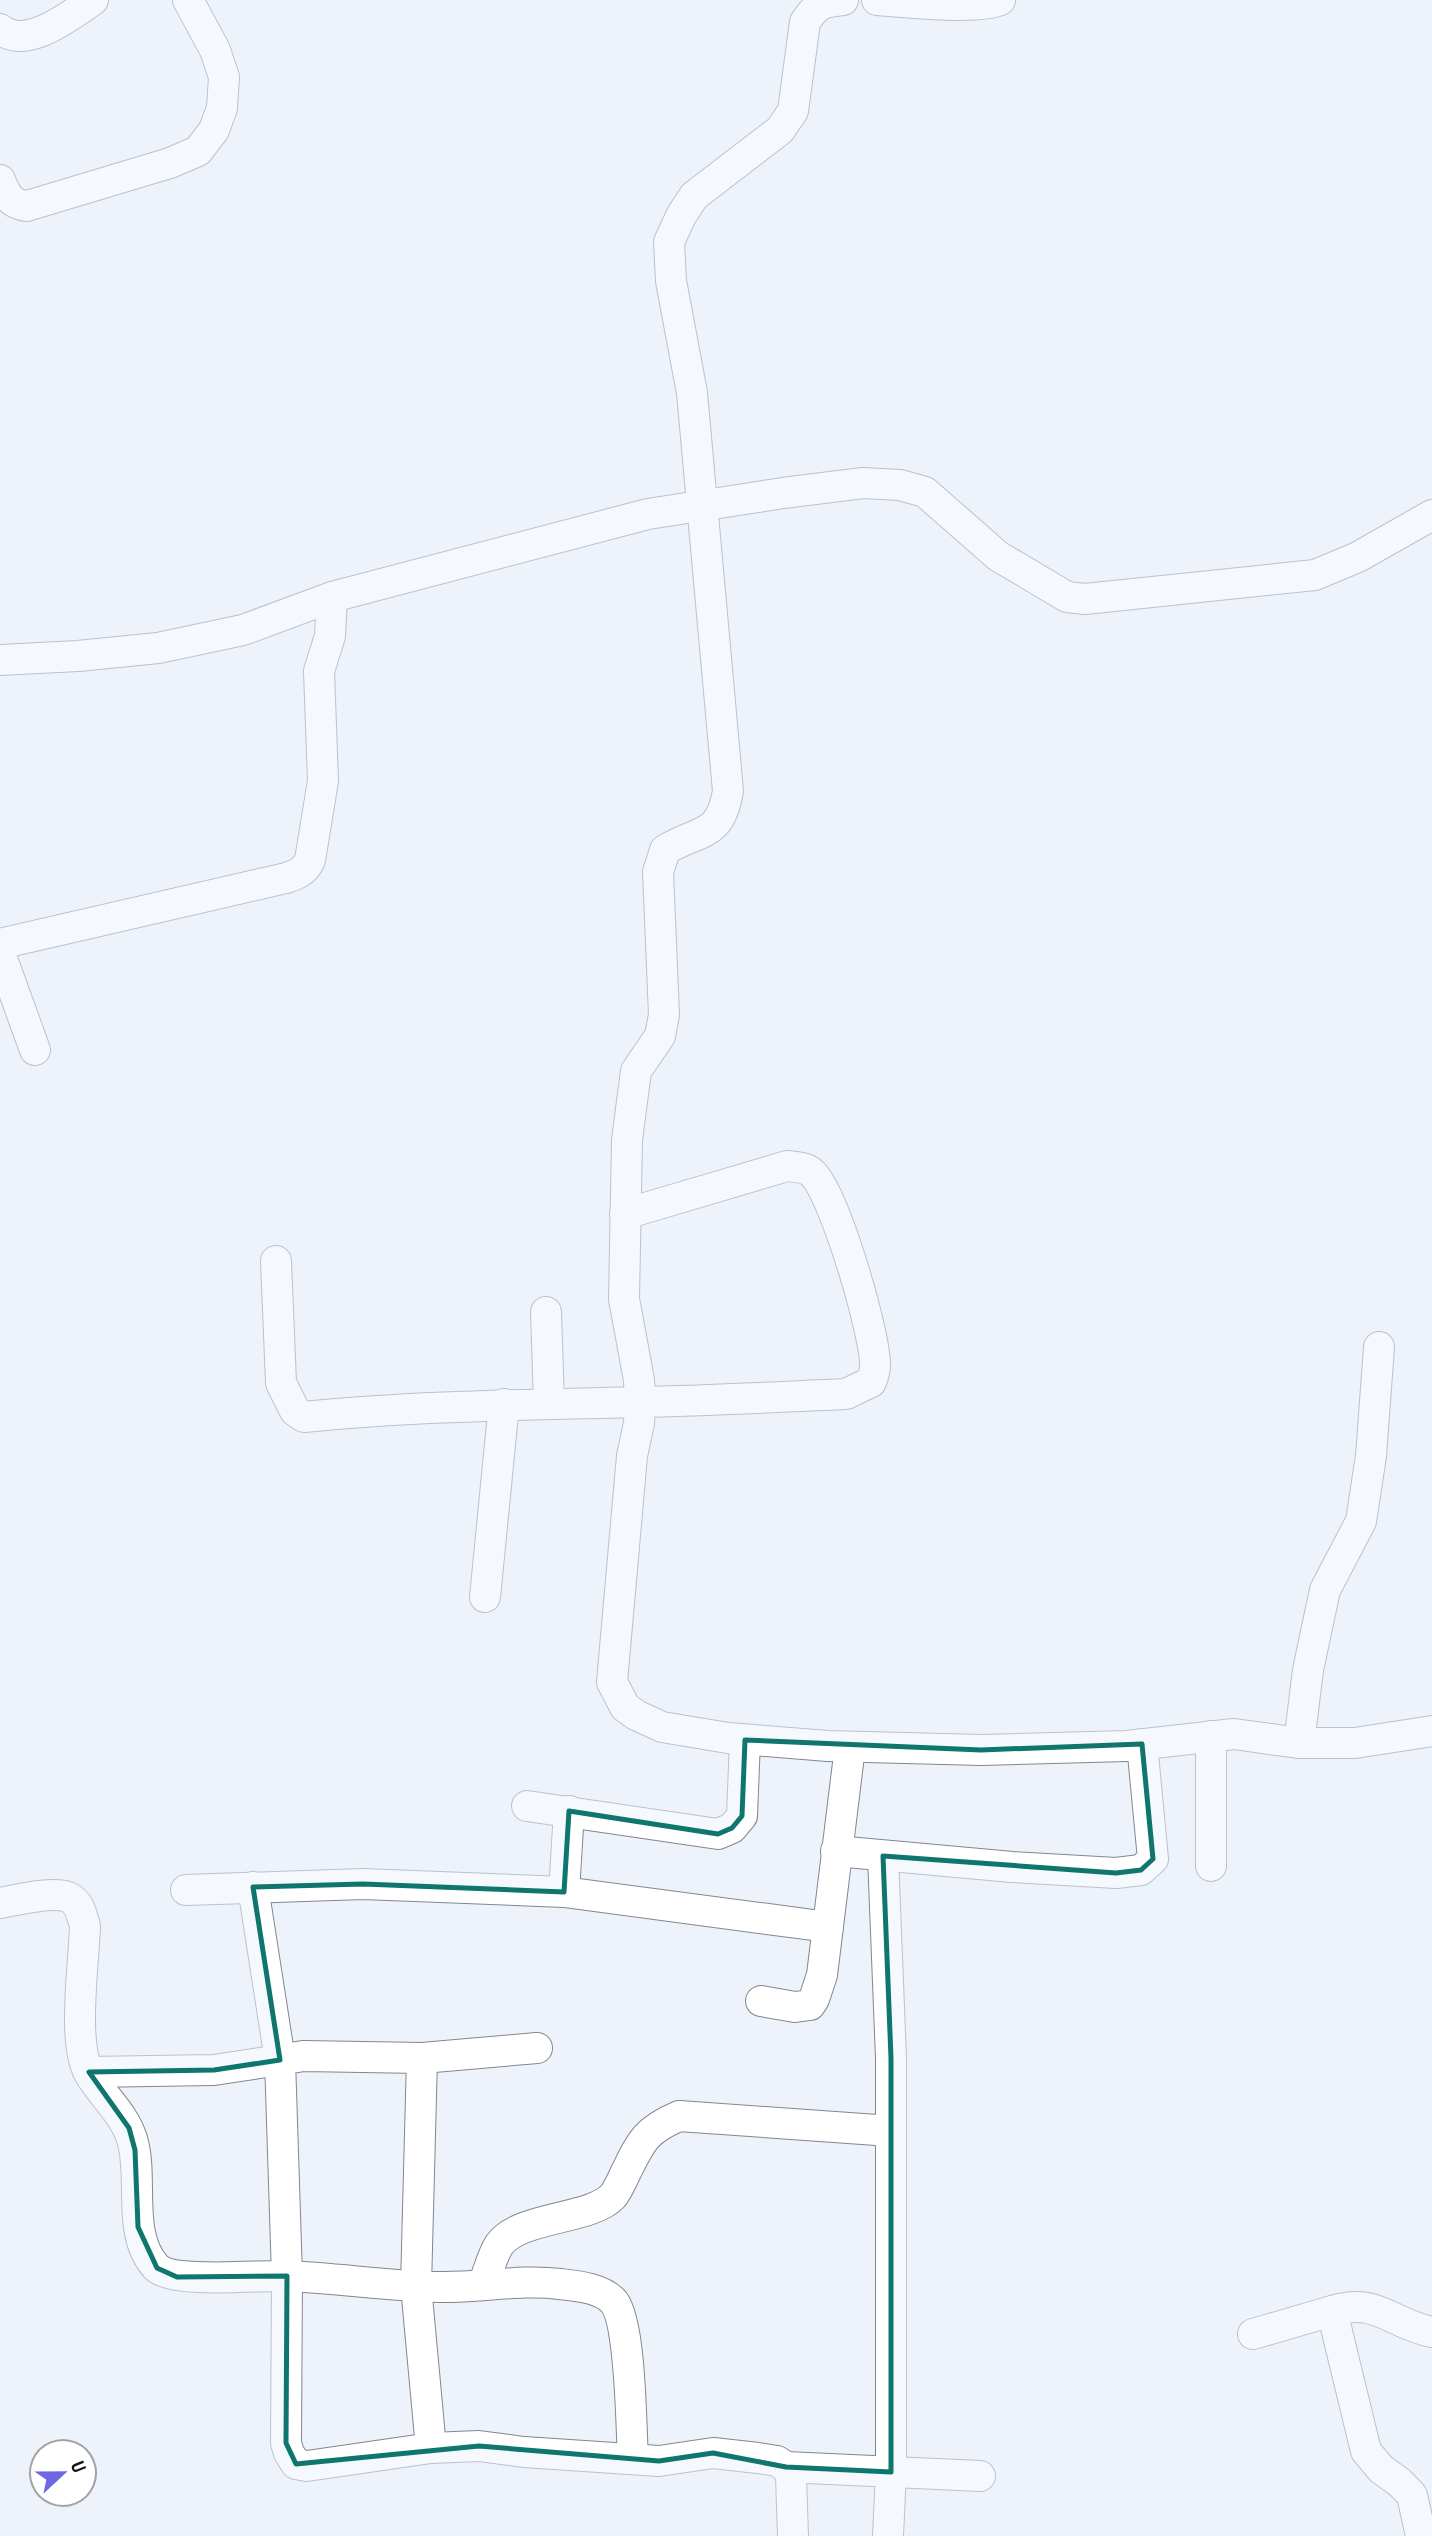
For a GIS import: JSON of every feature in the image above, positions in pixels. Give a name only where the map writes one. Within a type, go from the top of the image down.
[{"type":"street","points":[[0,29],[7,35],[23,36],[53,27],[93,0]]},
{"type":"street","points":[[0,180],[7,197],[16,205],[27,206],[170,163],[198,151],[214,130],[222,108],[224,77],[215,50],[188,0]]},
{"type":"street","points":[[843,0],[824,2],[813,10],[805,22],[793,111],[780,130],[694,196],[669,242],[671,281],[692,393],[728,791],[722,818],[706,832],[665,850],[658,872],[664,1015],[660,1036],[636,1071],[627,1140],[624,1299],[639,1380],[640,1402],[632,1456],[612,1682],[625,1707],[662,1727],[745,1740],[850,1747],[981,1749],[1142,1744],[1234,1734],[1299,1743],[1355,1743],[1432,1731]]},
{"type":"street","points":[[877,0],[990,4],[1000,0]]},
{"type":"street","points":[[0,660],[158,648],[243,630],[332,597],[648,514],[863,483],[900,485],[925,492],[998,556],[1067,597],[1085,599],[1315,576],[1358,557],[1432,515]]},
{"type":"street","points":[[0,944],[286,878],[306,869],[310,860],[323,781],[318,671],[330,636],[332,597]]},
{"type":"street","points":[[0,953],[35,1050]]},
{"type":"street","points":[[276,1261],[281,1383],[295,1411],[304,1417],[504,1404],[846,1394],[871,1382],[875,1368],[864,1302],[844,1242],[813,1173],[800,1167],[787,1166],[625,1214]]},
{"type":"street","points":[[546,1312],[549,1404]]},
{"type":"street","points":[[1299,1743],[1308,1670],[1325,1590],[1361,1521],[1371,1456],[1379,1347]]},
{"type":"street","points":[[485,1597],[504,1404]]},
{"type":"street","points":[[1211,1866],[1212,1736]]},
{"type":"street","points":[[527,1806],[718,1834],[732,1828],[742,1816],[745,1740]]},
{"type":"street","points":[[836,1851],[1103,1873],[1140,1870],[1153,1859],[1142,1744]]},
{"type":"street","points":[[761,2001],[794,2007],[812,2002],[822,1975],[850,1747]]},
{"type":"street","points":[[564,1892],[569,1811]]},
{"type":"street","points":[[883,1856],[891,2058],[891,2472],[888,2536]]},
{"type":"street","points":[[186,1890],[363,1884],[564,1892],[828,1927]]},
{"type":"street","points":[[253,1887],[280,2060],[287,2276],[286,2442],[296,2464],[321,2465],[431,2448],[479,2446],[524,2452],[659,2461],[713,2453],[777,2461],[786,2467],[791,2476],[793,2536]]},
{"type":"street","points":[[0,1903],[48,1896],[68,1897],[80,1908],[85,1926],[82,2051],[89,2072],[129,2128],[135,2150],[138,2227],[157,2268],[177,2277],[287,2276],[416,2286],[559,2284],[599,2291],[615,2303],[625,2334],[634,2459]]},
{"type":"street","points":[[89,2072],[214,2070],[303,2056],[422,2058],[537,2049]]},
{"type":"street","points":[[422,2058],[416,2286],[431,2448]]},
{"type":"street","points":[[483,2285],[499,2245],[523,2230],[548,2220],[573,2215],[607,2201],[614,2194],[640,2143],[658,2125],[680,2116],[891,2131]]},
{"type":"street","points":[[1253,2334],[1359,2306],[1379,2310],[1404,2324],[1432,2332]]},
{"type":"street","points":[[1332,2311],[1366,2451],[1381,2469],[1412,2496],[1421,2536]]},
{"type":"street","points":[[786,2467],[980,2476]]},
{"type":"highlighted area","points":[[745,1740],[981,1750],[1142,1744],[1153,1859],[1141,1870],[1116,1873],[883,1856],[891,2058],[891,2472],[786,2467],[713,2453],[659,2461],[479,2446],[296,2464],[286,2443],[287,2276],[177,2277],[157,2268],[138,2227],[135,2150],[129,2128],[89,2072],[214,2070],[280,2060],[253,1887],[363,1884],[564,1892],[569,1811],[718,1834],[732,1828],[742,1816]]}]
